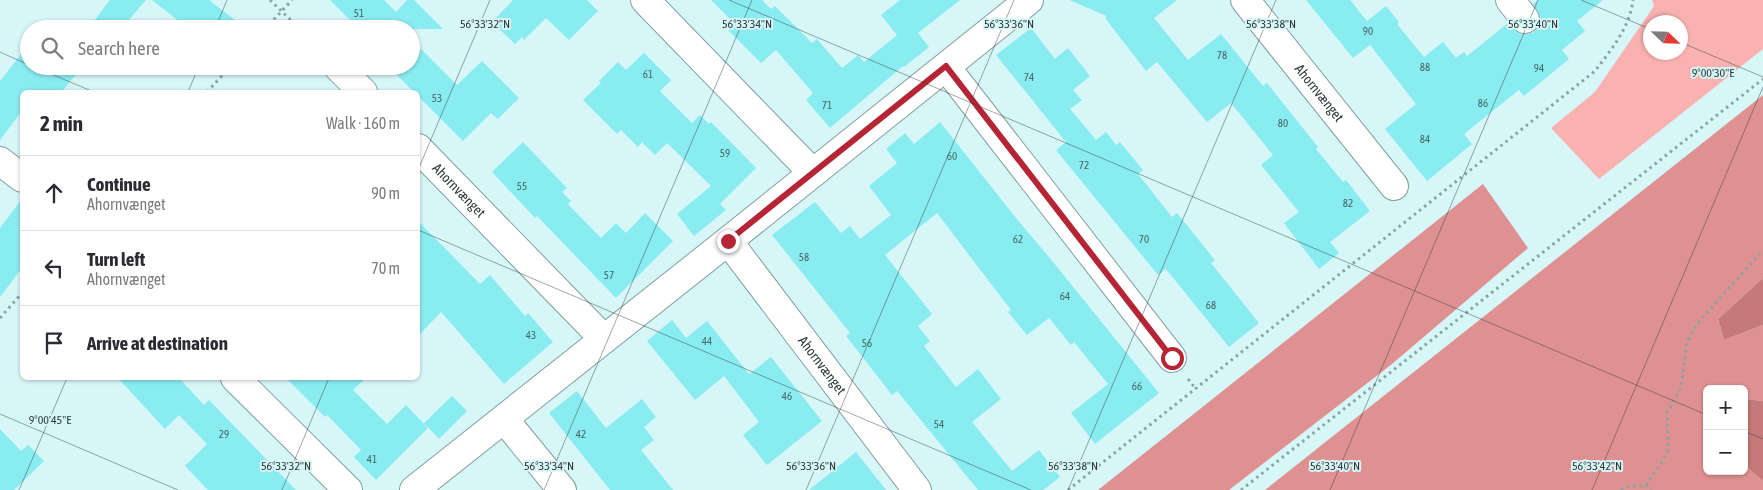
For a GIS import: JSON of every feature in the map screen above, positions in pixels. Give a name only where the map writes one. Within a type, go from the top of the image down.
[{"type":"street","points":[[644,0],[813,173]]},
{"type":"street","points":[[414,490],[1029,0]]},
{"type":"street","name":"Ahornvænget","points":[[1245,0],[1394,186]]},
{"type":"street","points":[[946,66],[1172,358]]},
{"type":"street","points":[[346,75],[361,90]]},
{"type":"street","name":"Ahornvænget","points":[[420,150],[604,339]]},
{"type":"street","points":[[0,161],[20,176]]},
{"type":"street","name":"Ahornvænget","points":[[728,241],[917,490]]},
{"type":"street","points":[[237,380],[348,490]]},
{"type":"street","points":[[504,419],[562,490]]},
{"type":"path","points":[[270,0],[291,20]]},
{"type":"path","points":[[273,20],[292,0]]},
{"type":"path","points":[[1068,490],[1595,71],[1617,43],[1632,7],[1633,0]]},
{"type":"path","points":[[209,90],[223,75]]},
{"type":"path","points":[[1241,490],[1763,79]]},
{"type":"path","points":[[1646,485],[1668,450],[1667,413],[1681,388],[1687,342],[1697,324],[1763,250]]},
{"type":"path","points":[[0,318],[20,295]]},
{"type":"path","points":[[1621,490],[1625,487],[1646,485]]},
{"type":"path","points":[[1646,485],[1651,490]]},
{"type":"shaded area","points":[[1652,0],[1763,0],[1763,49],[1599,179],[1551,128],[1595,92],[1643,22],[1643,60],[1688,60],[1688,15],[1648,15],[1654,6]]},
{"type":"shaded area","points":[[1763,95],[1763,278],[1718,319],[1724,340],[1763,325],[1763,401],[1748,399],[1748,385],[1703,385],[1703,475],[1748,475],[1748,468],[1763,481],[1763,490],[1265,490]]},
{"type":"shaded area","points":[[1483,184],[1528,248],[1392,364],[1229,490],[1098,490]]},
{"type":"shaded area","points":[[1763,278],[1763,325],[1724,340],[1718,319]]},
{"type":"shaded area","points":[[1748,399],[1763,401],[1763,481],[1748,468]]},
{"type":"building","points":[[110,0],[146,0],[129,20],[95,20]]},
{"type":"building","points":[[152,0],[209,0],[235,20],[178,20]]},
{"type":"building","points":[[330,0],[384,0],[396,12],[407,0],[414,0],[443,29],[420,29],[420,20],[350,20]]},
{"type":"building","points":[[513,0],[587,0],[598,11],[569,40],[546,18],[524,40],[522,37],[515,44],[492,22]]},
{"type":"building","points":[[711,0],[762,0],[771,9],[775,6],[812,43],[817,39],[842,68],[858,55],[864,62],[897,35],[881,15],[900,0],[960,0],[918,33],[929,47],[903,66],[830,128],[806,100],[813,93],[776,50],[761,63],[728,30],[735,24]]},
{"type":"building","points":[[1069,0],[1177,0],[1154,18],[1188,60],[1221,34],[1263,86],[1267,83],[1318,147],[1316,149],[1343,182],[1346,180],[1370,211],[1330,242],[1339,253],[1319,269],[1284,223],[1299,212],[1261,165],[1273,155],[1231,103],[1207,122],[1157,62],[1146,71],[1105,18],[1107,16]]},
{"type":"building","points":[[1306,0],[1350,0],[1367,21],[1386,6],[1399,22],[1397,24],[1424,57],[1443,42],[1456,58],[1464,52],[1467,56],[1508,23],[1520,34],[1534,32],[1539,25],[1540,17],[1533,4],[1538,0],[1603,0],[1577,21],[1585,31],[1562,50],[1569,59],[1524,96],[1519,90],[1464,134],[1472,144],[1427,181],[1385,129],[1416,104],[1370,45],[1353,58]]},
{"type":"building","points":[[1031,28],[1055,59],[1068,48],[1090,76],[1073,90],[1082,100],[1070,109],[1096,140],[1106,132],[1116,145],[1120,142],[1143,170],[1138,174],[1172,217],[1177,213],[1215,260],[1211,263],[1259,323],[1229,347],[1166,269],[1158,275],[1056,150],[1066,142],[996,55]]},
{"type":"building","points":[[420,50],[457,85],[482,61],[519,98],[498,119],[491,113],[463,141],[420,98],[420,90],[412,90],[397,75],[420,75]]},
{"type":"building","points":[[644,53],[671,80],[660,91],[692,123],[700,115],[709,124],[711,122],[756,168],[720,204],[726,210],[694,236],[677,214],[711,186],[667,143],[655,155],[642,142],[638,147],[621,130],[617,134],[583,100],[601,83],[599,81],[618,62],[626,70]]},
{"type":"building","points":[[20,55],[20,75],[75,75],[64,90],[20,90],[20,114],[0,140],[0,81]]},
{"type":"building","points":[[940,122],[1159,393],[1095,444],[1071,413],[1108,384],[1074,342],[1071,345],[1049,318],[1027,335],[1008,312],[1011,310],[937,213],[885,255],[932,314],[918,326],[930,341],[924,346],[956,387],[978,369],[1001,399],[972,422],[1012,471],[1039,450],[1060,477],[1043,490],[978,490],[897,391],[892,395],[846,336],[850,333],[772,235],[815,202],[841,233],[850,226],[860,239],[891,215],[869,186],[897,163],[886,149],[905,133],[914,144]]},
{"type":"building","points":[[523,142],[567,188],[562,192],[571,201],[568,204],[601,238],[616,223],[626,233],[645,213],[673,241],[616,298],[537,216],[535,218],[492,172]]},
{"type":"building","points":[[20,202],[20,271],[0,297],[0,228]]},
{"type":"building","points":[[420,223],[480,284],[490,275],[525,316],[528,313],[553,342],[504,384],[441,312],[420,334]]},
{"type":"building","points":[[672,320],[686,338],[707,321],[749,374],[771,357],[822,421],[767,465],[743,435],[759,422],[724,376],[695,400],[647,341]]},
{"type":"building","points":[[120,380],[181,380],[204,405],[209,400],[296,490],[208,490],[185,466],[207,444],[179,415],[165,429]]},
{"type":"building","points":[[288,380],[364,380],[353,390],[387,424],[406,405],[428,428],[376,480],[354,457],[361,450],[327,415],[325,417]]},
{"type":"building","points":[[577,391],[606,428],[642,399],[656,417],[644,427],[654,440],[641,450],[673,490],[610,490],[549,413]]},
{"type":"building","points":[[452,396],[467,411],[439,439],[424,423]]},
{"type":"building","points":[[0,429],[21,451],[28,445],[44,461],[14,490],[0,490]]},
{"type":"building","points":[[856,452],[886,490],[809,490]]},
{"type":"route","points":[[728,241],[946,66],[1172,358]]}]
